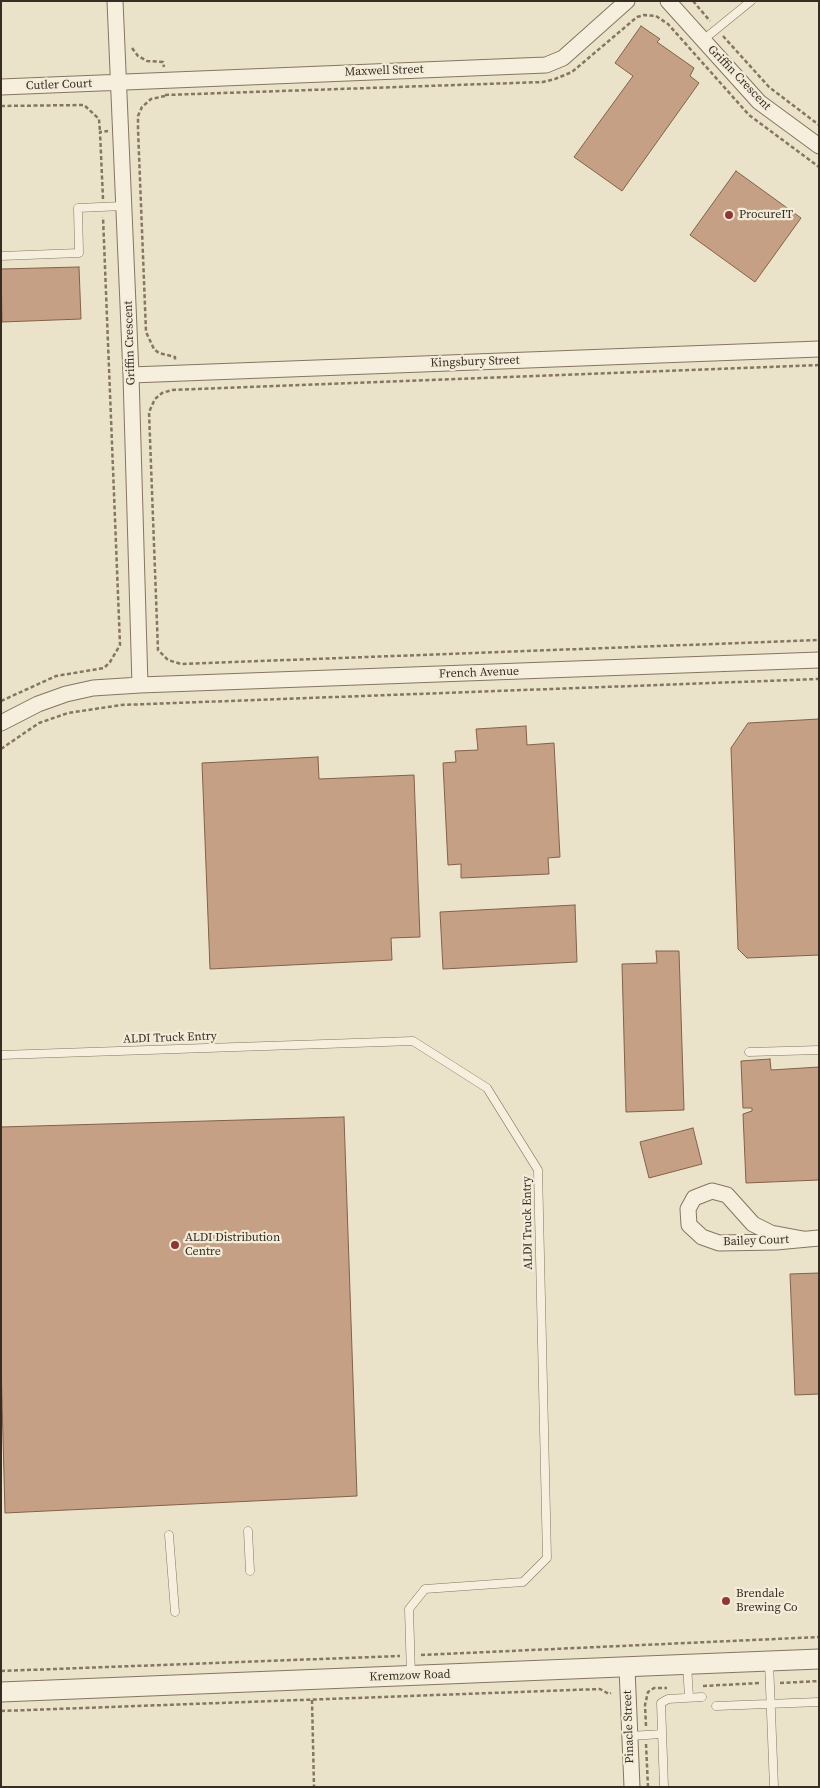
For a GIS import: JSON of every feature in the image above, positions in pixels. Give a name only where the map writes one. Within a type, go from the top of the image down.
[{"type":"street","name":"Griffin Crescent","points":[[115,1],[131,375],[140,685]]},
{"type":"street","name":"Griffin Crescent","points":[[668,1],[760,102],[819,146]]},
{"type":"street","name":"Maxwell Street","points":[[118,83],[546,65],[562,58],[630,7]]},
{"type":"street","name":"Cutler Court","points":[[1,87],[118,83]]},
{"type":"street","name":"Kingsbury Street","points":[[131,375],[819,348]]},
{"type":"street","name":"French Avenue","points":[[1,723],[38,704],[66,694],[93,688],[819,660]]},
{"type":"street","name":"Bailey Court","points":[[803,1239],[771,1233],[754,1224],[727,1195],[720,1193],[712,1191],[694,1198],[688,1209],[689,1225],[702,1238],[719,1243],[776,1242],[819,1238]]},
{"type":"street","name":"Kremzow Road","points":[[1,1692],[819,1660]]},
{"type":"street","name":"Pinacle Street","points":[[627,1668],[632,1787]]},
{"type":"lane","points":[[703,40],[751,1]]},
{"type":"lane","points":[[1,256],[79,253],[78,208],[124,206]]},
{"type":"lane","name":"ALDI Truck Entry","points":[[1,1055],[413,1041],[487,1088],[538,1170],[547,1558],[523,1582],[425,1589],[409,1608],[412,1676]]},
{"type":"lane","points":[[749,1052],[819,1050]]},
{"type":"lane","points":[[248,1532],[250,1571]]},
{"type":"lane","points":[[169,1535],[175,1612]]},
{"type":"lane","points":[[769,1662],[774,1787]]},
{"type":"lane","points":[[687,1665],[689,1697]]},
{"type":"lane","points":[[664,1787],[661,1703],[668,1699],[702,1697]]},
{"type":"lane","points":[[716,1706],[819,1702]]},
{"type":"lane","points":[[630,1736],[662,1734]]},
{"type":"path","points":[[692,1],[769,87],[819,125]]},
{"type":"path","points":[[630,7],[637,17]]},
{"type":"path","points":[[130,43],[138,56],[147,61],[163,62],[164,68]]},
{"type":"path","points":[[165,96],[150,99],[142,106],[138,116],[138,129],[146,332],[154,349],[159,353],[175,357],[175,360]]},
{"type":"path","points":[[1,106],[84,105],[98,119],[102,132],[103,207],[120,645],[104,668],[56,676],[1,701]]},
{"type":"path","points":[[765,129],[819,167]]},
{"type":"path","points":[[819,365],[172,390],[162,393],[155,399],[149,412],[156,650],[168,660],[181,664],[819,640]]},
{"type":"path","points":[[117,651],[123,650]]},
{"type":"path","points":[[1,749],[39,723],[60,715],[88,708],[121,705],[819,679]]},
{"type":"path","points":[[1,1710],[600,1689],[609,1694],[611,1693]]},
{"type":"path","points":[[312,1700],[314,1787]]},
{"type":"building","points":[[641,26],[660,39],[657,42],[694,68],[690,76],[699,83],[622,191],[574,157],[633,76],[615,63]]},
{"type":"building","points":[[736,171],[801,218],[755,282],[690,235]]},
{"type":"building","points":[[79,267],[81,319],[2,322],[1,269]]},
{"type":"building","points":[[819,719],[819,955],[747,958],[738,949],[731,748],[748,723]]},
{"type":"building","points":[[526,726],[527,745],[554,743],[560,857],[548,858],[549,874],[461,878],[461,864],[448,865],[443,763],[456,762],[455,751],[478,750],[476,729]]},
{"type":"building","points":[[318,757],[319,779],[414,775],[420,937],[391,938],[392,960],[210,969],[202,763]]},
{"type":"building","points":[[575,905],[577,962],[443,969],[440,912]]},
{"type":"building","points":[[656,951],[679,951],[684,1110],[626,1112],[622,964],[657,963]]},
{"type":"building","points":[[770,1059],[771,1070],[819,1067],[819,1180],[746,1183],[743,1114],[752,1111],[752,1108],[743,1108],[741,1061]]},
{"type":"building","name":"ALDI Distribution Centre","points":[[344,1117],[357,1496],[5,1513],[1,1363],[1,1127]]},
{"type":"building","points":[[693,1128],[702,1164],[649,1178],[640,1142]]},
{"type":"building","points":[[819,1273],[819,1394],[795,1395],[790,1274]]},
{"type":"place","name":"ProcureIT","points":[[729,215]]},
{"type":"place","name":"ALDI Distribution Centre","points":[[175,1245]]},
{"type":"place","name":"Brendale Brewing Co","points":[[726,1601]]}]
